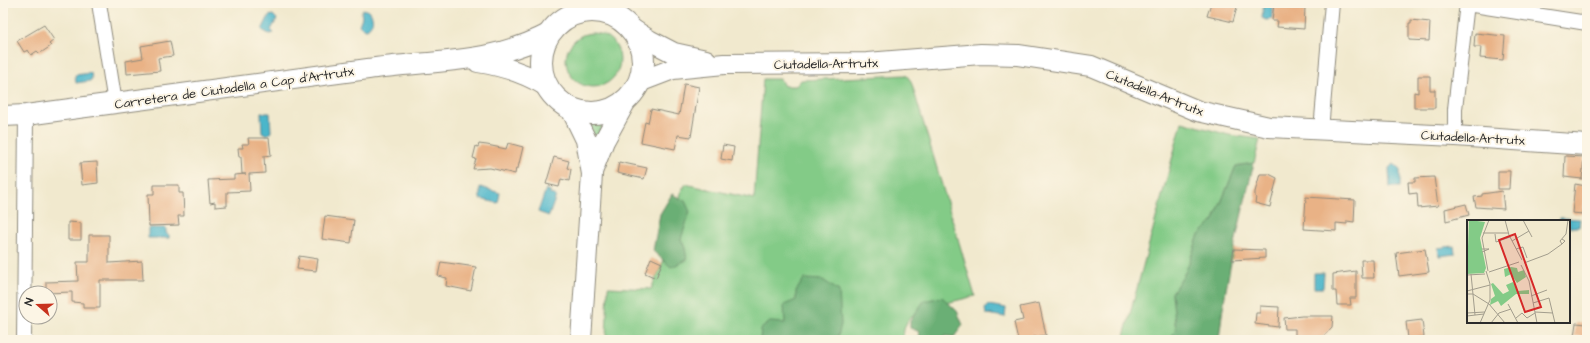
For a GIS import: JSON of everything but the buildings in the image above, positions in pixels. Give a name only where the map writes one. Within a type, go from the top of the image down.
[{"type":"main road","points":[[592,174],[604,140],[633,91],[643,69],[643,54],[639,41],[624,17],[594,10],[578,12],[561,18],[545,41],[541,56],[542,72],[548,87],[558,100],[571,108],[586,112],[600,112],[614,108],[633,91]]},
{"type":"main road","name":"Ciutadella-Artrutx","points":[[624,17],[649,40],[674,53],[724,64]]},
{"type":"main road","name":"Carretera de Ciutadella a Cap d'Artrutx","points":[[3,116],[26,115],[393,66],[464,60],[513,50],[529,45],[561,18]]},
{"type":"main road","name":"Ciutadella-Artrutx","points":[[633,91],[673,69],[724,64],[867,63],[981,54],[1018,56],[1091,66],[1198,111],[1232,120],[1269,126],[1587,145]]},
{"type":"main road","name":"Carretera de Ciutadella a Cap d'Artrutx","points":[[464,60],[511,68],[525,73],[548,87]]},
{"type":"main road","points":[[571,108],[586,140],[592,174],[581,340]]},
{"type":"street","points":[[99,3],[114,103]]},
{"type":"street","points":[[1321,130],[1332,3]]},
{"type":"street","points":[[1455,136],[1455,110],[1467,4],[1587,23]]},
{"type":"street","points":[[24,340],[26,115]]},
{"type":"green space","points":[[588,33],[598,33],[608,37],[616,45],[620,55],[620,65],[616,75],[608,83],[598,87],[588,87],[578,83],[570,75],[566,65],[566,55],[570,45],[578,37]]},
{"type":"green space","points":[[906,75],[911,81],[975,296],[922,309],[917,312],[905,325],[903,340],[606,340],[608,287],[651,289],[669,249],[682,188],[684,188],[685,184],[754,199],[763,79],[780,79],[784,86],[796,86],[801,80]]},
{"type":"green space","points":[[604,121],[599,135],[593,135],[588,123]]},
{"type":"green space","points":[[1182,122],[1229,135],[1260,139],[1254,163],[1236,166],[1214,220],[1199,235],[1186,271],[1172,293],[1176,330],[1169,340],[1123,340]]},
{"type":"green space","points":[[1254,163],[1229,273],[1219,340],[1169,340],[1176,330],[1172,293],[1186,271],[1199,235],[1214,220],[1236,166]]},
{"type":"green space","points":[[672,194],[685,201],[690,212],[681,239],[685,248],[687,260],[671,267],[653,251],[660,214]]},
{"type":"green space","points":[[804,279],[823,280],[839,291],[841,324],[837,340],[760,340],[761,329],[770,322],[785,323],[784,305],[796,300],[796,291]]},
{"type":"green space","points":[[942,297],[957,311],[963,325],[954,337],[945,336],[943,340],[910,340],[920,337],[918,331],[910,328],[910,321],[924,301]]},
{"type":"water","points":[[1264,3],[1272,3],[1272,19],[1266,20],[1262,18]]},
{"type":"water","points":[[363,9],[369,11],[372,16],[372,23],[367,29],[362,28],[359,25],[362,17],[361,12]]},
{"type":"water","points":[[273,15],[277,19],[271,30],[274,33],[269,34],[262,30],[269,16]]},
{"type":"water","points":[[91,73],[92,79],[90,81],[76,83],[75,75]]},
{"type":"water","points":[[261,113],[270,113],[271,132],[267,135],[262,132]]},
{"type":"water","points":[[1393,164],[1400,168],[1400,187],[1390,187],[1389,168]]},
{"type":"water","points":[[480,187],[500,193],[498,203],[480,199]]},
{"type":"water","points":[[546,189],[550,191],[550,194],[556,196],[549,216],[538,212]]},
{"type":"water","points":[[1560,218],[1580,219],[1579,227],[1570,227],[1570,220],[1559,220]]},
{"type":"water","points":[[148,228],[166,228],[166,233],[169,235],[169,238],[148,238]]},
{"type":"water","points":[[1454,246],[1455,254],[1439,256],[1438,248]]},
{"type":"water","points":[[1314,273],[1324,273],[1323,288],[1314,288]]},
{"type":"water","points":[[988,305],[1006,308],[1005,317],[986,314],[985,309]]}]
